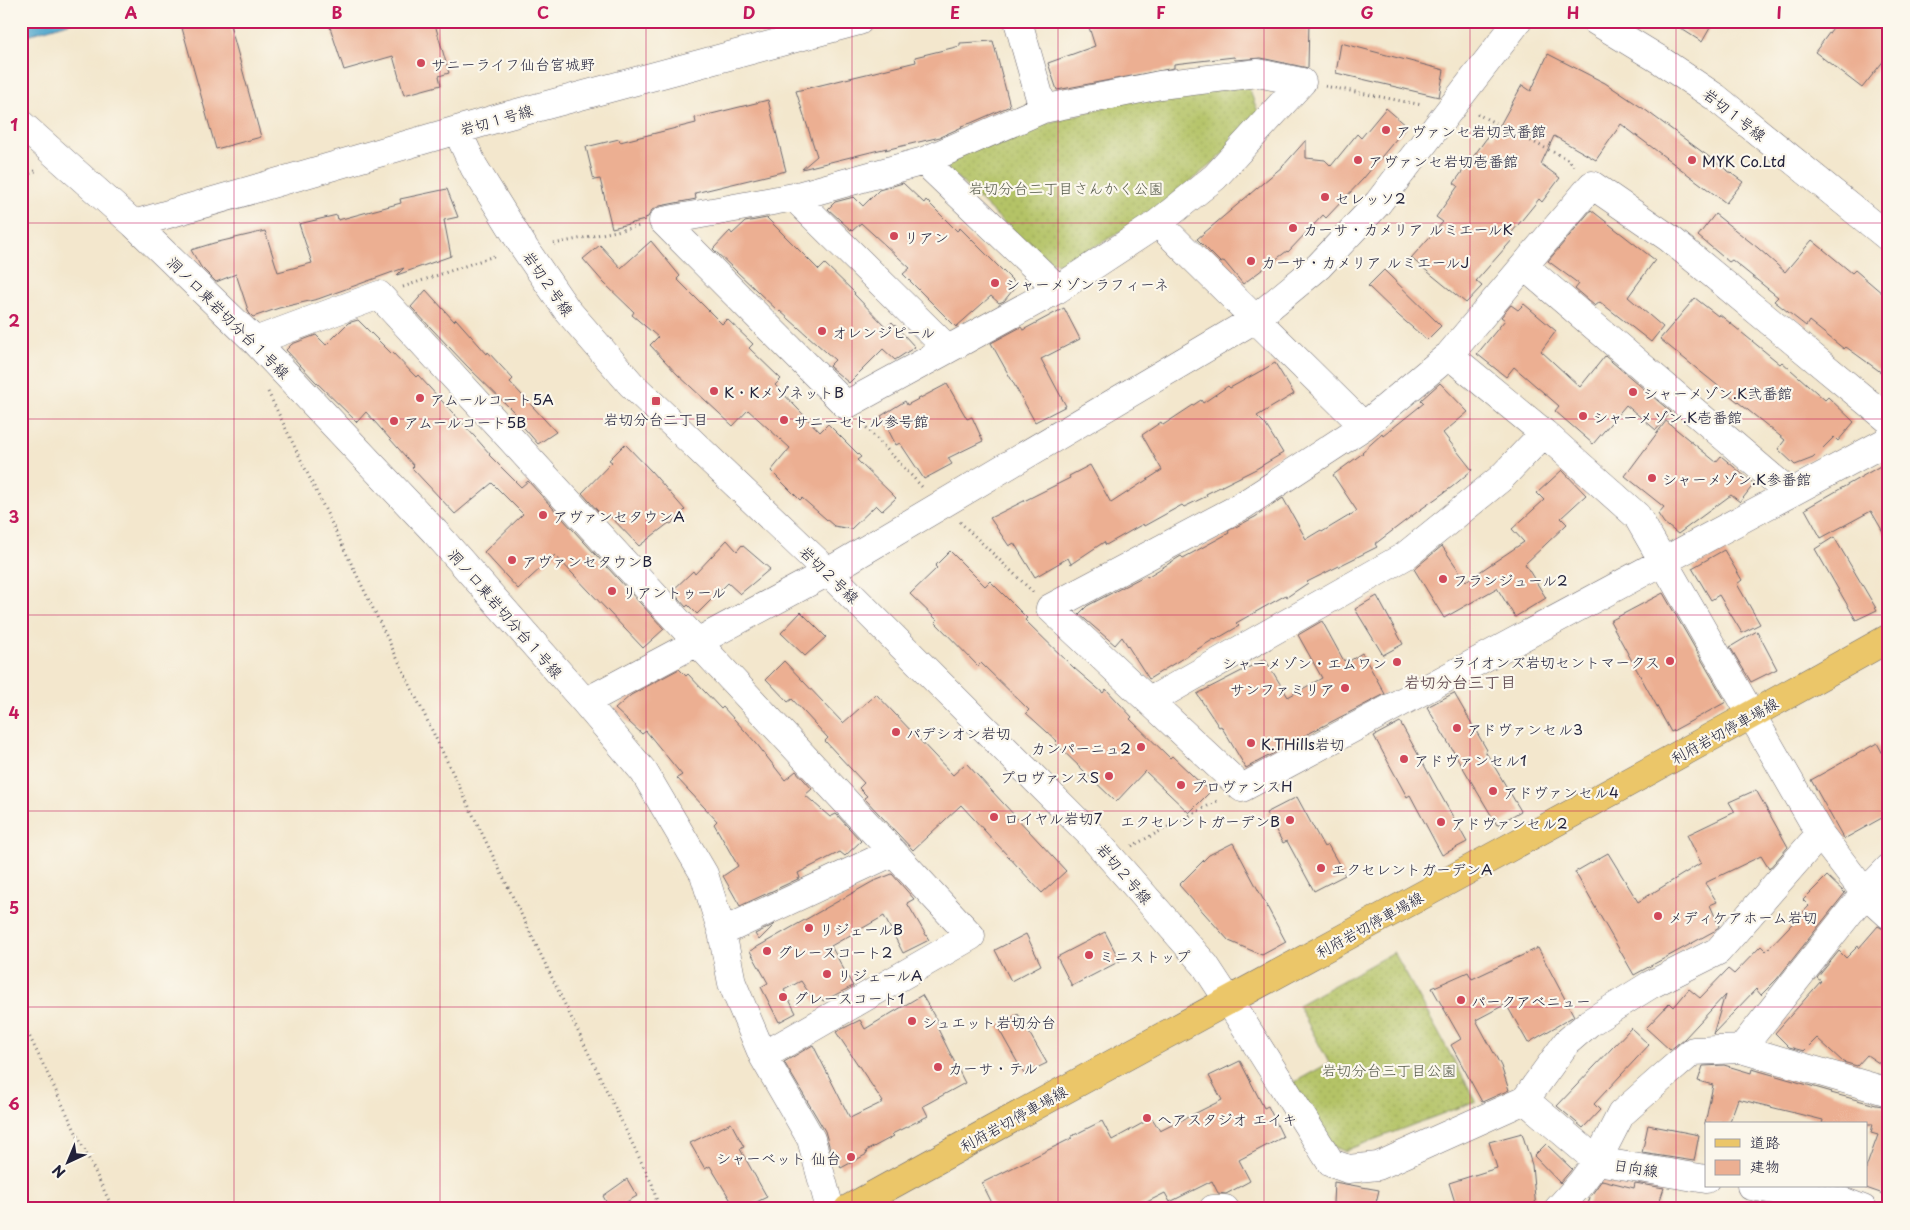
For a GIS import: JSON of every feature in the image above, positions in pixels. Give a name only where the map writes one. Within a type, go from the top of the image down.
[{"type":"main road","name":"利府岩切停車場線","points":[[848,1209],[1752,715],[1889,638]]},
{"type":"street","name":"岩切１号線","points":[[134,224],[456,130],[859,21]]},
{"type":"street","points":[[1018,21],[1043,108]]},
{"type":"street","points":[[585,702],[828,572],[1255,320],[1319,266],[1378,203],[1518,21]]},
{"type":"street","name":"岩切１号線","points":[[1596,21],[1660,60],[1714,97],[1889,238]]},
{"type":"street","points":[[663,221],[794,197],[924,161],[1043,108],[1160,85],[1258,73],[1302,82]]},
{"type":"street","points":[[663,221],[846,405],[1058,289],[1158,223],[1215,177],[1302,82]]},
{"type":"street","name":"洞ノ口東岩切分台１号線","points":[[21,124],[134,224],[255,341],[435,532],[644,772],[704,874],[722,932],[732,983],[763,1056],[811,1139],[830,1209]]},
{"type":"street","name":"岩切２号線","points":[[456,130],[474,167],[525,249],[567,310],[631,384],[828,572],[1090,834],[1205,965],[1331,1163],[1348,1169],[1378,1166],[1526,1100]]},
{"type":"street","points":[[924,161],[1058,289]]},
{"type":"street","points":[[1889,420],[1669,238],[1592,186],[1449,354],[1364,426],[1242,506],[1050,608],[1242,788],[1889,440]]},
{"type":"street","points":[[794,197],[948,349]]},
{"type":"street","points":[[1158,223],[1364,426]]},
{"type":"street","points":[[1524,266],[1790,493]]},
{"type":"street","points":[[255,341],[379,295],[697,642],[971,936],[763,1056]]},
{"type":"street","points":[[1449,354],[1544,433],[1637,516],[1820,834],[1865,893],[1889,915]]},
{"type":"street","points":[[1150,701],[1405,556],[1500,479],[1544,433]]},
{"type":"street","points":[[1820,834],[1718,951],[1650,985],[1589,1023],[1566,1042],[1526,1100],[1597,1161],[1621,1114],[1693,1051],[1741,1049],[1889,1092]]},
{"type":"street","points":[[722,932],[893,852]]},
{"type":"street","points":[[1741,1049],[1865,893],[1889,868]]},
{"type":"street","name":"日向線","points":[[1558,1209],[1581,1184],[1597,1161],[1705,1179]]},
{"type":"street","points":[[1763,1188],[1845,1202],[1863,1209]]},
{"type":"street","points":[[1213,1209],[1224,1209]]},
{"type":"path","points":[[1302,82],[1426,106]]},
{"type":"path","points":[[1475,113],[1569,160],[1592,186]]},
{"type":"path","points":[[554,244],[663,221]]},
{"type":"path","points":[[379,295],[497,255]]},
{"type":"path","points":[[263,383],[647,1175],[659,1209]]},
{"type":"path","points":[[846,405],[925,490]]},
{"type":"path","points":[[953,516],[1050,608]]},
{"type":"path","points":[[1129,847],[1242,788]]},
{"type":"path","points":[[21,1019],[113,1209]]},
{"type":"green space","name":"岩切分台二丁目さんかく公園","points":[[1248,86],[1260,117],[1236,144],[1144,219],[1063,264],[1044,261],[946,167],[954,151],[1124,102]]},
{"type":"green space","name":"岩切分台三丁目公園","points":[[1394,952],[1476,1101],[1344,1151],[1334,1147],[1291,1084],[1329,1063],[1298,1005]]},
{"type":"water","points":[[21,21],[75,21],[21,37]]},
{"type":"building","points":[[180,21],[229,21],[261,137],[216,149]]},
{"type":"building","name":"サニーライフ仙台宮城野","points":[[328,21],[434,21],[449,73],[439,76],[441,85],[404,95],[393,56],[344,70]]},
{"type":"building","points":[[1087,21],[1309,21],[1308,68],[1261,58],[1235,60],[1234,57],[1174,64],[1174,68],[1057,90],[1048,63],[1095,46]]},
{"type":"building","points":[[1669,21],[1714,21],[1702,42]]},
{"type":"building","points":[[1838,21],[1889,21],[1889,54],[1862,88],[1815,52]]},
{"type":"building","points":[[993,41],[1010,106],[961,126],[940,137],[802,169],[817,156],[796,91],[916,62],[915,57],[960,46],[960,43]]},
{"type":"building","points":[[1341,43],[1444,70],[1439,97],[1336,73]]},
{"type":"building","points":[[1548,54],[1605,83],[1644,109],[1743,182],[1726,203],[1621,124],[1596,160],[1554,136],[1541,164],[1560,178],[1542,202],[1539,199],[1509,236],[1513,239],[1476,281],[1482,286],[1466,303],[1411,258],[1443,222],[1436,217],[1458,186],[1454,183],[1489,135],[1493,138],[1522,85],[1531,91]]},
{"type":"building","points":[[768,100],[786,171],[695,193],[696,199],[660,206],[652,210],[645,220],[612,228],[600,179],[594,180],[586,147],[619,139],[620,142],[696,123],[695,118]]},
{"type":"building","points":[[1386,108],[1407,126],[1363,179],[1326,218],[1323,215],[1288,252],[1243,284],[1224,261],[1221,263],[1197,239],[1283,166],[1306,140],[1306,158],[1325,160],[1331,166],[1357,134],[1361,138]]},
{"type":"building","points":[[903,183],[924,203],[926,200],[957,231],[960,228],[1017,285],[1004,301],[999,303],[991,296],[956,327],[903,274],[910,268],[861,223],[852,231],[828,209],[835,202],[854,197],[863,206],[879,190]]},
{"type":"building","points":[[447,189],[458,217],[444,220],[451,256],[397,275],[404,268],[318,299],[279,308],[253,317],[249,313],[236,274],[216,282],[201,267],[191,250],[265,231],[278,272],[312,263],[299,224],[337,215],[338,220],[401,203],[400,199]]},
{"type":"building","points":[[1591,210],[1655,260],[1628,297],[1663,327],[1651,342],[1600,302],[1595,306],[1575,289],[1579,284],[1548,261]]},
{"type":"building","points":[[1715,214],[1785,272],[1812,240],[1852,273],[1855,270],[1889,299],[1889,378],[1846,347],[1844,349],[1809,321],[1806,326],[1774,301],[1778,297],[1732,260],[1729,262],[1698,236]]},
{"type":"building","points":[[767,218],[819,270],[825,264],[887,328],[892,322],[915,347],[895,360],[883,349],[849,383],[830,367],[835,360],[779,312],[713,249],[730,231],[732,234],[745,222]]},
{"type":"building","points":[[651,241],[680,276],[677,279],[722,324],[727,319],[753,344],[749,348],[781,379],[775,385],[820,432],[828,424],[861,457],[857,460],[896,498],[882,511],[876,505],[851,529],[834,526],[802,498],[800,500],[771,471],[790,448],[748,410],[733,426],[677,374],[650,345],[658,337],[632,315],[634,312],[604,283],[583,259],[600,245],[621,268]]},
{"type":"building","points":[[1384,270],[1441,326],[1427,340],[1368,286]]},
{"type":"building","points":[[426,290],[454,321],[456,319],[487,354],[488,352],[513,379],[510,382],[556,432],[538,444],[512,414],[514,412],[411,307]]},
{"type":"building","points":[[1695,298],[1718,316],[1719,314],[1780,364],[1782,362],[1825,400],[1828,397],[1854,422],[1838,441],[1834,437],[1813,458],[1795,465],[1778,449],[1785,440],[1660,339]]},
{"type":"building","points":[[1524,304],[1556,331],[1541,351],[1580,387],[1605,356],[1671,412],[1656,430],[1626,405],[1593,444],[1555,411],[1559,406],[1514,367],[1506,377],[1477,354],[1505,320],[1501,317],[1511,305],[1518,310]]},
{"type":"building","points":[[1064,308],[1080,339],[1041,359],[1066,406],[1035,422],[991,343],[1021,327],[1023,330]]},
{"type":"building","points":[[358,320],[416,377],[418,375],[489,455],[521,487],[528,481],[664,629],[643,648],[555,555],[518,589],[484,552],[523,514],[492,483],[455,514],[412,468],[414,466],[366,412],[357,422],[286,350],[292,344],[316,335],[326,345],[348,323]]},
{"type":"building","points":[[1275,363],[1294,394],[1257,416],[1265,424],[1283,453],[1206,494],[1207,496],[1184,507],[1182,505],[1106,545],[1104,542],[1071,564],[1068,558],[1035,577],[1014,543],[1009,546],[990,518],[1070,478],[1069,476],[1090,465],[1111,503],[1162,470],[1142,435],[1161,422],[1163,425],[1201,400],[1203,403],[1228,386],[1230,388]]},
{"type":"building","points":[[1440,383],[1468,412],[1443,433],[1472,470],[1375,544],[1377,547],[1307,582],[1287,597],[1286,595],[1236,623],[1239,626],[1149,679],[1122,637],[1115,645],[1079,614],[1087,606],[1146,575],[1147,577],[1181,556],[1183,558],[1229,533],[1228,531],[1255,517],[1283,498],[1306,539],[1321,530],[1322,532],[1357,511],[1333,475],[1363,453],[1382,434],[1383,436],[1424,403],[1421,400]]},
{"type":"building","points":[[947,384],[967,419],[972,417],[983,441],[948,458],[952,464],[924,479],[900,443],[896,445],[881,416],[905,401],[907,405]]},
{"type":"building","points":[[1666,421],[1716,462],[1721,456],[1754,484],[1740,502],[1731,495],[1678,534],[1664,523],[1658,514],[1664,507],[1625,476]]},
{"type":"building","points":[[625,444],[685,510],[671,524],[669,523],[639,546],[609,515],[604,518],[582,493],[612,462],[609,460]]},
{"type":"building","points":[[1889,461],[1889,542],[1871,511],[1821,538],[1805,509]]},
{"type":"building","points":[[1562,470],[1586,495],[1561,518],[1567,524],[1525,564],[1546,598],[1515,617],[1497,588],[1444,618],[1414,569],[1442,546],[1466,581],[1524,542],[1512,529],[1544,500],[1537,493]]},
{"type":"building","points":[[1834,537],[1877,610],[1856,620],[1815,549]]},
{"type":"building","points":[[727,540],[737,551],[742,545],[770,569],[740,594],[728,583],[697,614],[688,605],[686,607],[672,591],[693,571],[695,574]]},
{"type":"building","points":[[1724,550],[1742,580],[1737,584],[1760,624],[1742,633],[1719,595],[1711,600],[1692,568]]},
{"type":"building","points":[[950,551],[985,586],[990,581],[1027,618],[1025,620],[1074,668],[1103,693],[1106,689],[1132,717],[1130,719],[1170,758],[1172,756],[1210,792],[1189,813],[1145,771],[1116,802],[1055,743],[1057,741],[1026,713],[1029,710],[981,663],[978,666],[935,622],[937,620],[910,594],[937,568],[935,566]]},
{"type":"building","name":"ライオンズ岩切セントマークス","points":[[1663,593],[1726,702],[1671,732],[1610,621]]},
{"type":"building","points":[[1377,596],[1403,644],[1383,655],[1355,609]]},
{"type":"building","points":[[801,612],[826,637],[805,656],[781,633]]},
{"type":"building","points":[[1322,621],[1344,661],[1346,659],[1348,662],[1362,653],[1385,694],[1246,768],[1221,726],[1219,727],[1197,694],[1265,659],[1288,697],[1322,678],[1298,635]]},
{"type":"building","points":[[1757,631],[1777,669],[1751,682],[1730,647]]},
{"type":"building","points":[[784,661],[843,723],[876,694],[953,775],[966,763],[1066,871],[1042,893],[961,805],[913,850],[864,798],[867,796],[859,788],[864,783],[825,741],[828,738],[792,699],[788,702],[766,679]]},
{"type":"building","points":[[679,669],[686,676],[688,674],[721,709],[723,707],[756,743],[785,780],[796,771],[812,789],[805,795],[830,817],[836,814],[861,841],[845,856],[840,852],[798,873],[800,878],[740,906],[723,876],[738,866],[714,824],[717,821],[677,778],[682,775],[646,731],[642,734],[615,709],[631,695]]},
{"type":"building","points":[[1454,693],[1487,750],[1485,751],[1521,811],[1497,825],[1427,707]]},
{"type":"building","points":[[1400,722],[1467,842],[1442,855],[1410,795],[1407,797],[1374,736]]},
{"type":"building","points":[[1877,743],[1889,765],[1889,814],[1844,839],[1811,780]]},
{"type":"building","name":"メディケアホーム岩切","points":[[1756,790],[1788,847],[1769,869],[1761,856],[1705,883],[1717,902],[1710,905],[1719,926],[1716,930],[1634,975],[1575,872],[1608,853],[1638,902],[1701,863],[1687,835],[1735,812],[1729,802]]},
{"type":"building","points":[[1297,797],[1324,847],[1328,845],[1345,875],[1314,891],[1287,841],[1283,843],[1266,813]]},
{"type":"building","points":[[1233,843],[1286,942],[1262,955],[1229,941],[1179,885],[1209,855]]},
{"type":"building","points":[[892,874],[914,899],[907,903],[929,940],[903,953],[884,916],[831,946],[853,986],[823,1001],[821,998],[815,1002],[801,981],[784,990],[796,1013],[779,1022],[761,987],[768,983],[750,951],[872,882]]},
{"type":"building","points":[[1827,876],[1845,893],[1777,979],[1761,995],[1756,989],[1713,1034],[1725,995],[1684,1039],[1670,1050],[1646,1028],[1670,1003],[1674,1007],[1689,989],[1700,998],[1728,969],[1734,974],[1761,946],[1766,951],[1809,906],[1803,900]]},
{"type":"building","points":[[775,924],[759,940],[755,934]]},
{"type":"building","points":[[1878,926],[1889,932],[1889,1070],[1867,1055],[1857,1066],[1843,1062],[1817,1038],[1804,1051],[1789,1047],[1775,1033],[1821,981],[1817,978],[1839,951],[1846,958],[1858,946],[1859,948]]},
{"type":"building","points":[[1105,932],[1120,961],[1072,986],[1057,957]]},
{"type":"building","points":[[1026,934],[1041,965],[1011,981],[995,950]]},
{"type":"building","points":[[1538,948],[1574,1016],[1528,1043],[1506,1004],[1476,1020],[1501,1066],[1509,1090],[1482,1102],[1451,1045],[1461,1039],[1432,988],[1468,972],[1472,979]]},
{"type":"building","points":[[922,995],[940,1026],[937,1027],[965,1083],[923,1106],[928,1116],[892,1134],[894,1136],[866,1151],[867,1154],[841,1168],[830,1149],[825,1131],[784,1062],[813,1045],[850,1118],[883,1102],[836,1032],[860,1020],[865,1029]]},
{"type":"building","points":[[1018,1014],[1047,1063],[1024,1074],[997,1026]]},
{"type":"building","points":[[1631,1028],[1649,1045],[1594,1104],[1600,1110],[1583,1128],[1557,1106]]},
{"type":"building","points":[[1240,1061],[1264,1108],[1268,1106],[1283,1137],[1239,1160],[1250,1181],[1226,1194],[1218,1193],[1212,1181],[1170,1202],[1165,1193],[1133,1209],[995,1209],[982,1183],[1102,1121],[1112,1140],[1152,1118],[1160,1131],[1222,1100],[1209,1076]]},
{"type":"building","points":[[1724,1065],[1751,1073],[1752,1069],[1831,1093],[1889,1107],[1889,1196],[1866,1188],[1868,1188],[1868,1162],[1878,1135],[1871,1133],[1873,1124],[1868,1124],[1868,1122],[1822,1122],[1823,1120],[1738,1099],[1730,1122],[1705,1122],[1713,1085],[1698,1081],[1703,1066]]},
{"type":"building","points":[[731,1123],[744,1147],[740,1149],[767,1197],[742,1209],[736,1209],[710,1166],[705,1169],[690,1143]]},
{"type":"building","points":[[1648,1125],[1699,1135],[1694,1161],[1642,1153]]},
{"type":"building","points":[[1522,1133],[1532,1165],[1536,1209],[1504,1209],[1502,1202],[1481,1209],[1457,1209],[1449,1183],[1497,1168],[1489,1142]]},
{"type":"building","points":[[1546,1144],[1572,1169],[1560,1183],[1534,1156]]},
{"type":"building","points":[[627,1179],[637,1196],[614,1209],[610,1209],[603,1196]]},
{"type":"building","points":[[1602,1180],[1634,1188],[1635,1183],[1664,1188],[1657,1209],[1587,1209],[1590,1197]]},
{"type":"building","points":[[1334,1182],[1379,1190],[1375,1207],[1333,1203]]},
{"type":"place","name":"サニーライフ仙台宮城野","points":[[421,63]]},
{"type":"place","name":"アヴァンセ岩切弐番館","points":[[1386,130]]},
{"type":"place","name":"アヴァンセ岩切壱番館","points":[[1358,160]]},
{"type":"place","name":"MYK Co.Ltd","points":[[1692,160]]},
{"type":"place","name":"セレッソ2","points":[[1325,197]]},
{"type":"place","name":"カーサ・カメリア ルミエールK","points":[[1293,228]]},
{"type":"place","name":"リアン","points":[[894,236]]},
{"type":"place","name":"カーサ・カメリア ルミエールJ","points":[[1251,261]]},
{"type":"place","name":"シャーメゾンラフィーネ","points":[[995,283]]},
{"type":"place","name":"オレンジピール","points":[[822,331]]},
{"type":"place","name":"K・KメゾネットB","points":[[714,391]]},
{"type":"place","name":"シャーメゾン.K弐番館","points":[[1633,392]]},
{"type":"place","name":"アムールコート5A","points":[[420,398]]},
{"type":"place","name":"岩切分台二丁目","points":[[656,401]]},
{"type":"place","name":"シャーメゾン.K壱番館","points":[[1583,416]]},
{"type":"place","name":"サニーセトル参号館","points":[[784,420]]},
{"type":"place","name":"アムールコート5B","points":[[394,421]]},
{"type":"place","name":"シャーメゾン.K参番館","points":[[1652,478]]},
{"type":"place","name":"アヴァンセタウンA","points":[[543,515]]},
{"type":"place","name":"アヴァンセタウンB","points":[[512,560]]},
{"type":"place","name":"フランジュール2","points":[[1443,579]]},
{"type":"place","name":"リアントゥール","points":[[612,591]]},
{"type":"place","name":"ライオンズ岩切セントマークス","points":[[1670,661]]},
{"type":"place","name":"シャーメゾン・エムワン","points":[[1397,662]]},
{"type":"place","name":"サンファミリア","points":[[1345,688]]},
{"type":"place","name":"アドヴァンセル3","points":[[1457,728]]},
{"type":"place","name":"パデシオン岩切","points":[[896,732]]},
{"type":"place","name":"K.THills岩切","points":[[1251,743]]},
{"type":"place","name":"カンパーニュ2","points":[[1141,747]]},
{"type":"place","name":"アドヴァンセル1","points":[[1404,759]]},
{"type":"place","name":"プロヴァンスS","points":[[1109,776]]},
{"type":"place","name":"プロヴァンスH","points":[[1181,785]]},
{"type":"place","name":"アドヴァンセル4","points":[[1493,791]]},
{"type":"place","name":"ロイヤル岩切7","points":[[994,817]]},
{"type":"place","name":"エクセレントガーデンB","points":[[1290,820]]},
{"type":"place","name":"アドヴァンセル2","points":[[1441,822]]},
{"type":"place","name":"エクセレントガーデンA","points":[[1321,868]]},
{"type":"place","name":"メディケアホーム岩切","points":[[1658,916]]},
{"type":"place","name":"リジェールB","points":[[809,928]]},
{"type":"place","name":"グレースコート2","points":[[767,951]]},
{"type":"place","name":"ミニストップ","points":[[1089,955]]},
{"type":"place","name":"リジェールA","points":[[827,974]]},
{"type":"place","name":"グレースコート1","points":[[783,997]]},
{"type":"place","name":"パークアベニュー","points":[[1461,1000]]},
{"type":"place","name":"シュエット岩切分台","points":[[912,1021]]},
{"type":"place","name":"カーサ・テル","points":[[938,1067]]},
{"type":"place","name":"ヘアスタジオ エイキ","points":[[1147,1118]]},
{"type":"place","name":"シャーベット 仙台","points":[[851,1157]]},
{"type":"district","name":"岩切分台三丁目","points":[[1460,681]]}]
